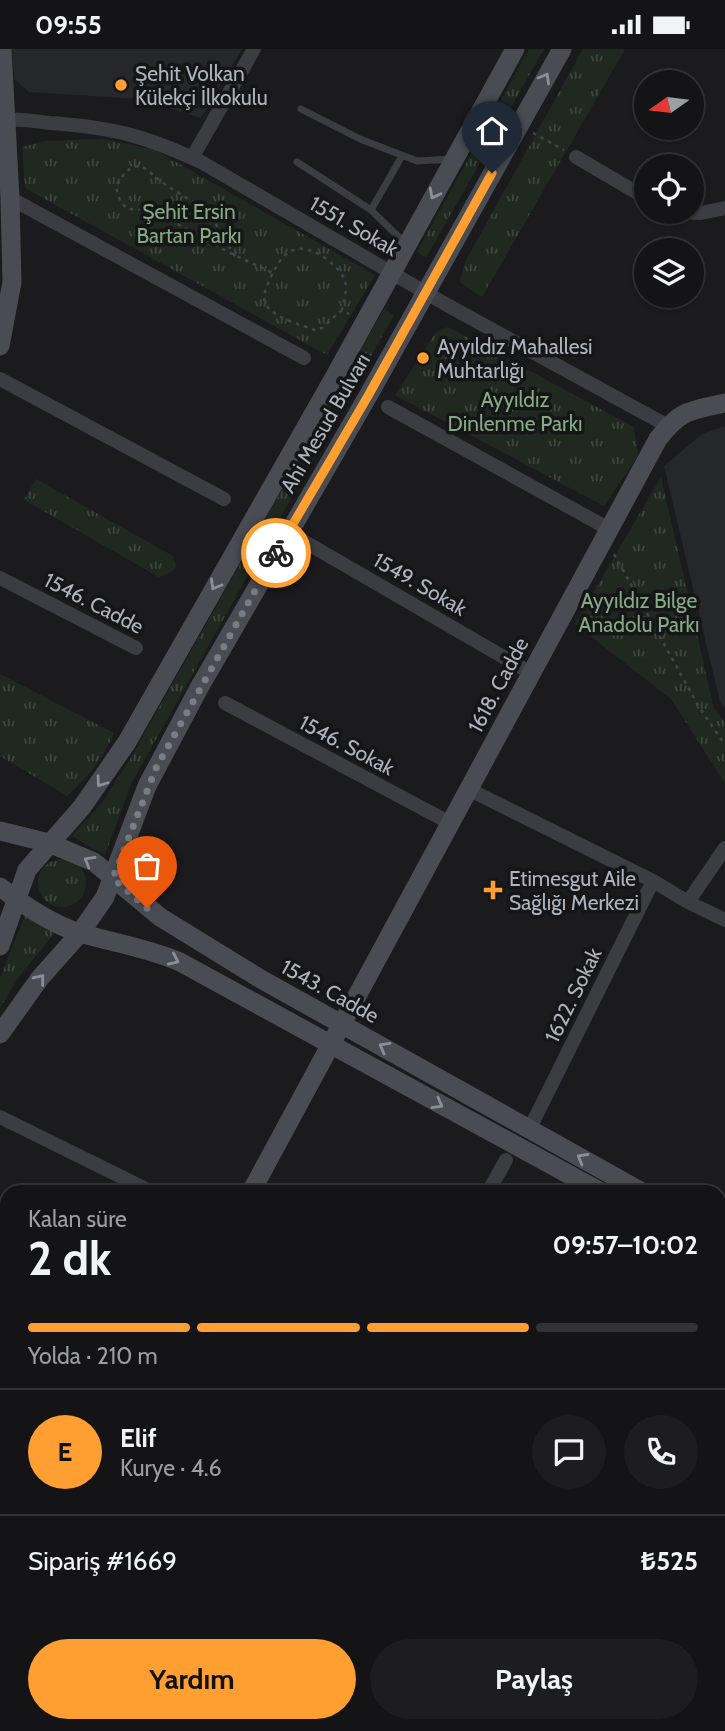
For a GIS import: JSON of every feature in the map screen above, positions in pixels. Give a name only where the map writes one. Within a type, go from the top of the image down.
[{"type":"main road","points":[[0,346],[12,282],[2,49]]},
{"type":"main road","name":"Ahi Mesud Bulvarı","points":[[0,946],[27,870],[82,807],[127,742],[364,323],[515,49]]},
{"type":"main road","name":"Ahi Mesud Bulvarı","points":[[0,1034],[40,978],[80,933],[100,905],[156,768],[562,49]]},
{"type":"main road","name":"1618. Cadde","points":[[255,1185],[658,439],[674,418],[693,410],[725,403]]},
{"type":"main road","name":"1543. Cadde","points":[[0,831],[49,843],[94,862],[147,908],[181,931],[259,978],[630,1185]]},
{"type":"main road","points":[[0,887],[35,911],[80,933],[161,954],[180,962],[588,1185]]},
{"type":"street","points":[[192,158],[254,49]]},
{"type":"street","name":"1551. Sokak","points":[[3,120],[91,126],[165,145],[667,426]]},
{"type":"street","points":[[576,157],[634,191]]},
{"type":"street","points":[[10,198],[304,358]]},
{"type":"street","points":[[704,212],[725,208]]},
{"type":"street","points":[[0,379],[224,499]]},
{"type":"street","points":[[388,407],[607,533]]},
{"type":"street","name":"1549. Sokak","points":[[288,532],[531,673]]},
{"type":"street","name":"1546. Cadde","points":[[0,578],[136,648]]},
{"type":"street","name":"1546. Sokak","points":[[225,703],[450,823]]},
{"type":"street","points":[[468,789],[725,920]]},
{"type":"street","points":[[688,902],[725,848]]},
{"type":"street","name":"1622. Sokak","points":[[530,1128],[653,881]]},
{"type":"street","points":[[0,1117],[138,1185]]},
{"type":"street","points":[[492,1185],[506,1160]]},
{"type":"lane","points":[[301,109],[360,139],[402,156],[418,161],[453,159]]},
{"type":"lane","points":[[371,210],[402,156]]},
{"type":"lane","points":[[297,163],[371,210],[407,245]]},
{"type":"path","points":[[519,125],[576,157]]},
{"type":"path","points":[[235,255],[207,210],[167,186],[142,166],[134,166],[124,172],[116,187],[121,203],[129,209],[146,210],[168,219],[235,255],[273,273]]},
{"type":"path","points":[[302,248],[332,261],[345,280],[342,310],[322,328],[315,330],[268,308],[264,300],[265,290],[283,257],[292,250],[302,248]]},
{"type":"path","points":[[342,310],[364,323]]},
{"type":"path","points":[[607,533],[699,707],[725,745]]},
{"type":"shaded area","name":"Şehit Volkan Külekçi İlkokulu","points":[[12,49],[242,49],[201,118],[140,99],[29,92],[14,79]]},
{"type":"shaded area","points":[[725,426],[725,708],[720,702],[664,466],[702,434]]},
{"type":"green space","points":[[529,49],[544,49],[426,258],[417,252]]},
{"type":"green space","points":[[583,49],[625,49],[482,297],[460,282],[465,262]]},
{"type":"green space","name":"Şehit Ersin Bartan Parkı","points":[[103,139],[155,150],[375,275],[327,355],[25,188],[22,147],[44,141]]},
{"type":"green space","points":[[384,309],[394,315],[131,784],[105,855],[72,836],[103,801],[130,759]]},
{"type":"green space","name":"Ayyıldız Dinlenme Parkı","points":[[448,327],[634,427],[638,456],[604,506],[395,395],[436,332]]},
{"type":"green space","name":"Ayyıldız Bilge Anadolu Parkı","points":[[661,477],[714,709],[725,722],[725,783],[671,699],[575,624]]},
{"type":"green space","points":[[36,479],[173,556],[176,566],[172,572],[159,577],[24,500]]},
{"type":"green space","points":[[0,674],[114,733],[94,767],[67,796],[0,756]]},
{"type":"green space","points":[[62,859],[79,866],[86,883],[79,900],[62,907],[45,900],[38,883],[45,866]]},
{"type":"green space","points":[[26,913],[56,931],[18,978],[0,1008],[0,978]]},
{"type":"way so far","points":[[147,908],[113,878],[156,768],[276,553]]},
{"type":"place","name":"Şehit Volkan Külekçi İlkokulu","points":[[121,85]]},
{"type":"place","name":"Ayyıldız Mahallesi Muhtarlığı","points":[[423,358]]},
{"type":"place","name":"Etimesgut Aile Sağlığı Merkezi","points":[[493,890]]},
{"type":"route","points":[[276,553],[368,396],[492,173]]}]
